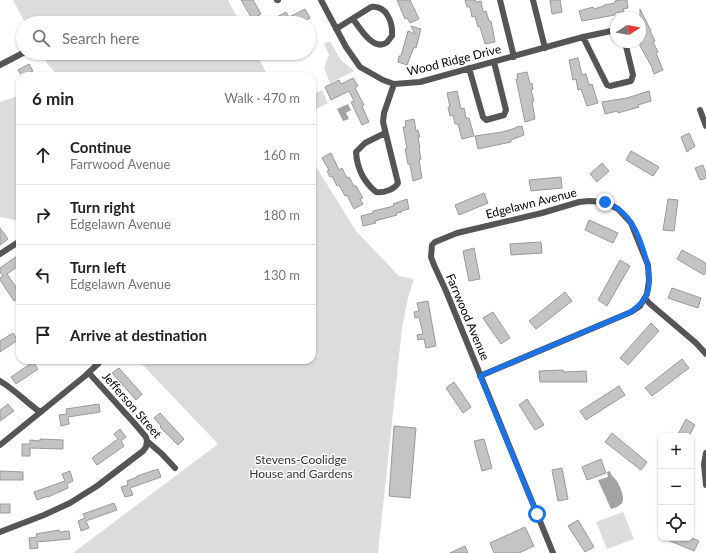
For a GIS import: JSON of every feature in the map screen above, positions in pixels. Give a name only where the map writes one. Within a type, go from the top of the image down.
[{"type":"street","name":"Wood Ridge Drive","points":[[321,0],[350,54],[360,67],[383,80],[394,84],[420,82],[583,37],[610,31]]},
{"type":"street","points":[[500,0],[514,57]]},
{"type":"street","points":[[533,0],[545,48]]},
{"type":"street","points":[[336,28],[371,7],[376,7],[380,8],[390,20],[392,36],[387,43],[379,45],[370,41],[353,19]]},
{"type":"street","points":[[583,37],[607,85],[610,86],[631,81],[633,75],[626,48]]},
{"type":"street","points":[[0,65],[16,57]]},
{"type":"street","points":[[469,68],[482,117],[486,120],[504,115],[506,110],[494,62]]},
{"type":"street","points":[[385,133],[365,143],[356,152],[359,168],[368,184],[376,192],[394,188],[398,184],[383,122],[384,113],[394,84]]},
{"type":"street","points":[[700,110],[706,126]]},
{"type":"street","name":"Edgelawn Avenue","points":[[432,245],[435,242],[456,233],[589,201],[605,202],[618,208],[626,215],[642,246],[649,271],[649,287],[640,306],[631,312],[480,376]]},
{"type":"street","points":[[0,254],[16,244]]},
{"type":"street","name":"Farrwood Avenue","points":[[432,245],[431,252],[433,261],[553,553]]},
{"type":"street","points":[[644,298],[696,343],[706,354]]},
{"type":"street","points":[[0,445],[89,373],[98,364]]},
{"type":"street","name":"Jefferson Street","points":[[89,373],[146,437],[147,442],[162,454],[175,468]]},
{"type":"street","points":[[0,381],[16,391],[28,404],[40,412]]},
{"type":"street","points":[[0,532],[52,512],[84,496],[143,451],[147,442]]},
{"type":"street","points":[[706,453],[704,464],[706,485]]},
{"type":"green space","points":[[13,0],[228,0],[236,16],[21,16]]},
{"type":"green space","points":[[330,41],[340,59],[354,71],[330,83],[324,68],[329,55],[324,44]]},
{"type":"green space","points":[[45,60],[260,60],[266,72],[54,72]]},
{"type":"green space","points":[[322,90],[328,103],[316,109],[316,93]]},
{"type":"green space","points":[[16,96],[16,220],[0,217],[0,102]]},
{"type":"green space","name":"Stevens-Coolidge House and Gardens","points":[[316,166],[356,231],[399,276],[414,279],[408,298],[402,328],[378,553],[73,553],[218,444],[142,364],[316,364]]},
{"type":"green space","points":[[623,512],[634,539],[607,549],[596,522]]},
{"type":"shaded area","points":[[348,104],[351,110],[346,113],[349,119],[343,121],[337,109]]},
{"type":"shaded area","points":[[610,471],[617,481],[623,497],[620,505],[611,509],[598,480],[608,477],[607,472]]},
{"type":"building","points":[[241,0],[253,0],[261,14],[257,16],[250,16]]},
{"type":"building","points":[[397,0],[410,0],[419,19],[410,23],[407,18],[405,19]]},
{"type":"building","points":[[465,0],[475,0],[476,2],[481,1],[483,12],[486,11],[489,21],[491,21],[495,42],[485,44],[475,16],[472,17],[470,7],[467,7]]},
{"type":"building","points":[[550,0],[560,0],[562,12],[552,14]]},
{"type":"building","points":[[627,0],[628,8],[623,9],[624,11],[620,12],[610,12],[610,16],[582,21],[579,11],[593,7],[594,9],[615,3],[615,1]]},
{"type":"building","points":[[305,9],[309,16],[291,16]]},
{"type":"building","points":[[286,12],[288,16],[279,16]]},
{"type":"building","points":[[646,21],[655,41],[653,42],[658,52],[656,53],[663,70],[654,74],[653,69],[641,48],[646,48]]},
{"type":"building","points":[[411,26],[421,29],[416,48],[414,47],[407,65],[398,62],[408,31],[415,34]]},
{"type":"building","points":[[578,58],[582,75],[586,74],[589,85],[592,84],[598,103],[587,106],[581,89],[578,90],[576,79],[573,80],[569,60]]},
{"type":"building","points":[[29,64],[33,71],[19,72],[18,70]]},
{"type":"building","points":[[527,72],[530,84],[532,83],[533,89],[531,90],[534,101],[532,101],[535,119],[525,122],[516,79],[518,79],[517,74]]},
{"type":"building","points":[[353,78],[358,86],[355,88],[364,105],[362,106],[369,122],[362,125],[351,102],[354,101],[349,91],[331,100],[325,87],[339,80],[341,84]]},
{"type":"building","points":[[457,91],[461,109],[464,108],[466,118],[469,118],[474,136],[462,139],[458,124],[455,124],[453,115],[450,116],[448,107],[450,107],[447,93]]},
{"type":"building","points":[[649,91],[651,101],[638,105],[639,107],[618,113],[617,111],[605,114],[602,102],[627,98]]},
{"type":"building","points":[[414,119],[416,131],[418,130],[420,137],[418,137],[421,159],[419,160],[422,178],[413,181],[410,164],[408,164],[405,149],[407,149],[403,127],[406,127],[405,121]]},
{"type":"building","points":[[522,126],[524,135],[511,140],[511,142],[478,149],[475,136],[502,132]]},
{"type":"building","points":[[689,133],[695,146],[687,152],[681,137]]},
{"type":"building","points":[[631,151],[659,167],[653,176],[626,160]]},
{"type":"building","points":[[331,153],[339,170],[342,168],[347,178],[349,177],[363,198],[360,199],[363,204],[354,209],[347,195],[345,196],[339,185],[337,186],[332,176],[330,177],[327,171],[329,170],[322,158]]},
{"type":"building","points":[[602,163],[609,171],[597,182],[590,174]]},
{"type":"building","points":[[703,165],[706,178],[700,180],[695,168]]},
{"type":"building","points":[[561,177],[562,188],[531,191],[529,180]]},
{"type":"building","points":[[484,193],[488,203],[459,215],[455,205]]},
{"type":"building","points":[[407,199],[409,209],[396,213],[397,215],[375,221],[376,223],[363,226],[361,216],[373,213],[373,211],[394,206],[393,204]]},
{"type":"building","points":[[668,199],[678,200],[674,231],[663,230]]},
{"type":"building","points":[[589,220],[618,233],[613,243],[585,230]]},
{"type":"building","points":[[0,228],[8,239],[0,245]]},
{"type":"building","points":[[541,242],[542,253],[511,255],[510,244]]},
{"type":"building","points":[[474,248],[480,279],[469,281],[463,251]]},
{"type":"building","points":[[682,250],[706,263],[706,272],[704,275],[677,259]]},
{"type":"building","points":[[16,257],[16,268],[7,274],[16,287],[16,300],[14,301],[0,280],[3,276],[0,272],[0,268]]},
{"type":"building","points":[[620,260],[630,266],[607,306],[598,300]]},
{"type":"building","points":[[672,288],[701,298],[698,308],[668,298]]},
{"type":"building","points":[[565,292],[572,301],[536,329],[529,321]]},
{"type":"building","points":[[428,301],[436,346],[426,348],[424,339],[418,340],[417,335],[423,334],[419,317],[415,318],[414,312],[419,311],[417,303]]},
{"type":"building","points":[[493,312],[510,338],[501,344],[483,318]]},
{"type":"building","points":[[651,323],[659,331],[628,365],[620,358]]},
{"type":"building","points":[[13,333],[16,337],[16,341],[0,352],[0,341]]},
{"type":"building","points":[[682,359],[689,368],[652,396],[645,388]]},
{"type":"building","points":[[30,364],[34,364],[38,369],[16,384],[11,377]]},
{"type":"building","points":[[119,368],[142,394],[136,400],[112,373]]},
{"type":"building","points":[[563,370],[563,372],[586,371],[587,382],[540,382],[539,371]]},
{"type":"building","points":[[454,382],[471,407],[463,413],[446,388]]},
{"type":"building","points":[[619,386],[625,395],[586,420],[580,411]]},
{"type":"building","points":[[527,399],[544,425],[535,430],[519,405]]},
{"type":"building","points":[[8,404],[14,411],[0,421],[0,410]]},
{"type":"building","points":[[99,404],[100,412],[68,417],[69,424],[61,426],[59,415],[67,414],[66,409]]},
{"type":"building","points":[[160,413],[184,439],[178,445],[160,427],[161,426],[154,418]]},
{"type":"building","points":[[686,419],[695,425],[691,433],[679,433]]},
{"type":"building","points":[[394,426],[416,428],[410,498],[389,496]]},
{"type":"building","points":[[120,429],[126,437],[121,441],[124,446],[97,465],[92,458],[118,439],[114,434]]},
{"type":"building","points":[[612,433],[647,462],[641,470],[605,442]]},
{"type":"building","points":[[40,439],[63,440],[63,449],[30,448],[30,456],[22,456],[22,444],[30,444],[30,440],[40,441]]},
{"type":"building","points":[[484,439],[492,468],[482,471],[474,441]]},
{"type":"building","points":[[601,459],[606,473],[587,480],[582,467]]},
{"type":"building","points":[[562,468],[568,499],[558,501],[552,470]]},
{"type":"building","points":[[158,469],[161,477],[130,488],[133,495],[125,497],[121,487],[128,485],[127,481]]},
{"type":"building","points":[[0,471],[23,472],[23,480],[0,480]]},
{"type":"building","points":[[70,471],[73,481],[67,484],[68,488],[37,500],[34,492],[65,481],[62,474]]},
{"type":"building","points":[[114,503],[117,510],[86,521],[89,528],[81,531],[78,521],[85,518],[83,514]]},
{"type":"building","points":[[0,504],[10,504],[10,513],[0,513]]},
{"type":"building","points":[[578,520],[594,547],[585,552],[568,526]]},
{"type":"building","points":[[525,527],[534,546],[519,553],[494,553],[490,543]]},
{"type":"building","points":[[59,530],[59,532],[69,531],[70,539],[37,542],[38,548],[30,549],[29,538],[37,537],[36,534]]},
{"type":"building","points":[[694,539],[699,541],[694,551],[670,541],[694,541]]},
{"type":"building","points":[[465,546],[468,553],[450,553]]},
{"type":"route","points":[[537,514],[480,376],[631,312],[640,306],[649,287],[648,265],[642,246],[626,215],[613,205],[605,202]]}]
